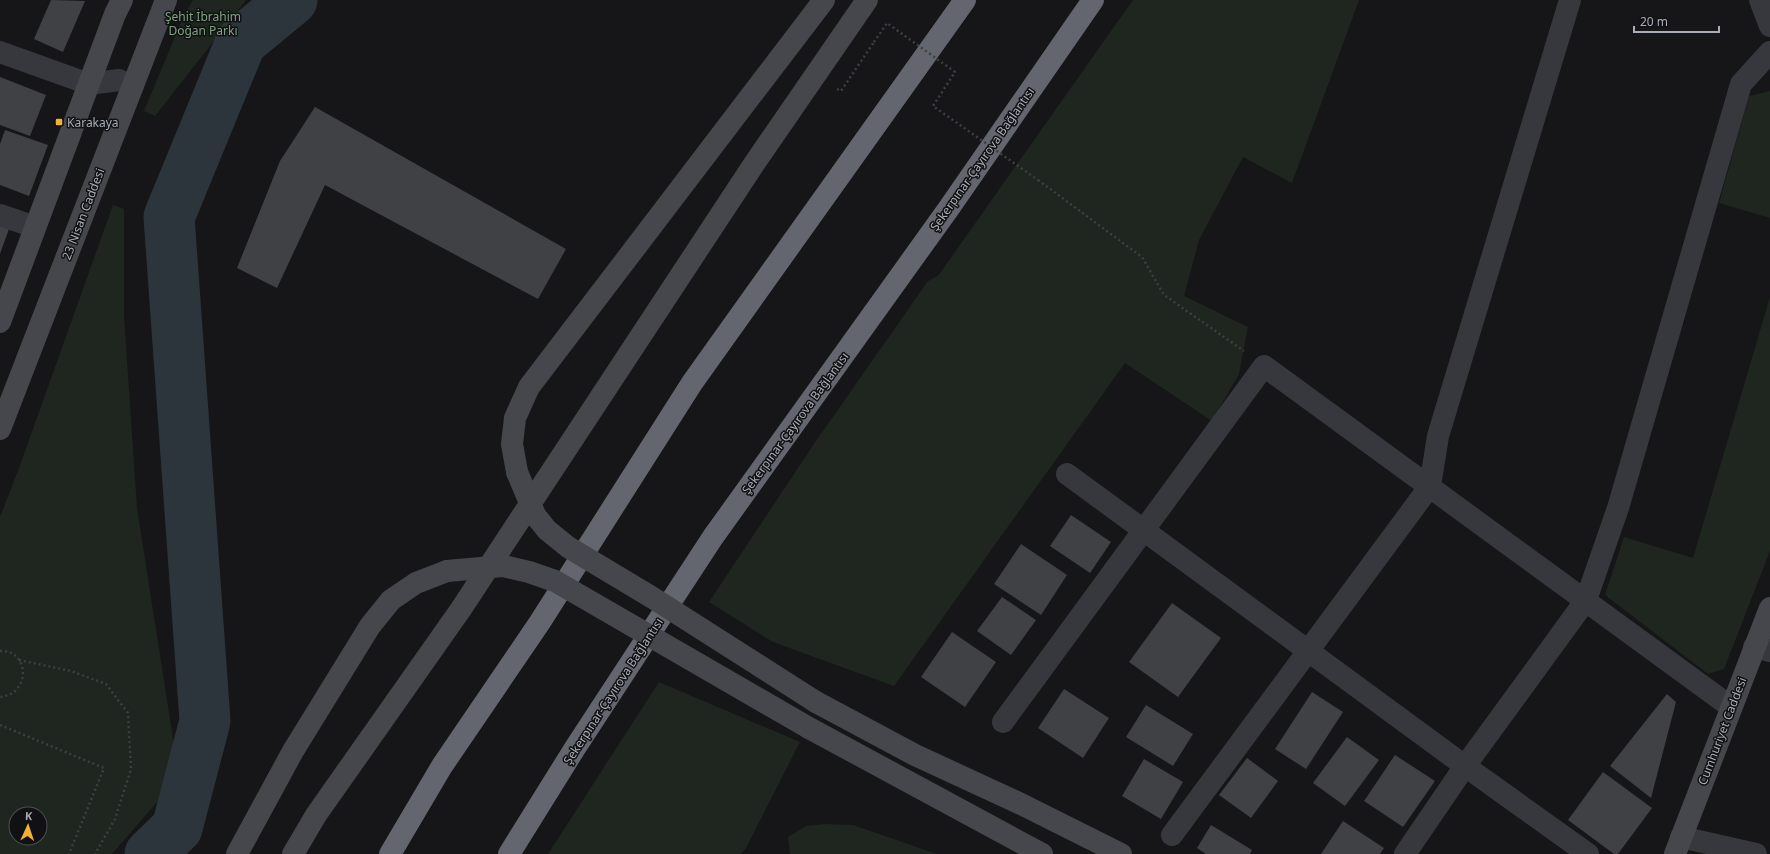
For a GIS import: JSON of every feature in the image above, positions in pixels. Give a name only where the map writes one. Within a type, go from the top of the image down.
[{"type":"highway","points":[[390,854],[442,766],[540,622],[692,383],[965,0]]},
{"type":"highway","name":"Şekerpınar-Çayırova Bağlantısı","points":[[509,854],[580,741],[713,537],[949,208],[1093,0]]},
{"type":"main road","points":[[0,322],[88,84],[115,14],[122,0]]},
{"type":"main road","name":"23 Nisan Caddesi","points":[[0,429],[166,0]]},
{"type":"main road","points":[[824,0],[530,387],[515,418],[512,444],[517,472],[535,515],[547,530],[568,547],[653,598],[816,702],[915,755],[1021,804],[1121,854]]},
{"type":"main road","points":[[293,854],[316,815],[461,609],[754,164],[867,0]]},
{"type":"main road","points":[[236,854],[293,751],[370,626],[391,600],[416,583],[447,571],[503,566],[529,572],[555,581],[809,728],[1042,854]]},
{"type":"main road","name":"Cumhuriyet Caddesi","points":[[1678,846],[1731,707],[1762,649],[1770,608]]},
{"type":"street","points":[[1172,835],[1430,486],[1438,436],[1570,0]]},
{"type":"street","points":[[1760,0],[1770,26]]},
{"type":"street","points":[[0,52],[88,84],[119,80],[133,86]]},
{"type":"street","points":[[1405,854],[1465,766],[1586,600],[1618,508],[1741,84],[1770,52]]},
{"type":"street","points":[[0,215],[35,227]]},
{"type":"street","points":[[1003,722],[1264,366],[1731,707]]},
{"type":"street","points":[[1067,474],[1465,766],[1588,854]]},
{"type":"street","points":[[1678,846],[1756,854]]},
{"type":"path","points":[[841,91],[886,23],[955,72],[933,106],[1038,180],[1142,257],[1164,295],[1264,366]]},
{"type":"path","points":[[0,651],[11,653],[19,660],[24,671],[23,679],[15,692],[0,697]]},
{"type":"path","points":[[19,660],[71,671],[106,684],[128,713],[131,769],[115,819],[95,854]]},
{"type":"path","points":[[0,725],[104,768],[69,854]]},
{"type":"green space","name":"Şehit İbrahim Doğan Parkı","points":[[193,0],[246,0],[155,116],[144,111],[184,15]]},
{"type":"green space","points":[[1133,0],[1359,0],[1292,183],[1243,157],[1199,240],[1184,296],[1248,327],[1239,374],[1212,421],[1125,363],[894,686],[773,642],[709,602],[816,441],[928,281],[938,276]]},
{"type":"green space","points":[[1770,91],[1770,218],[1719,203],[1749,96]]},
{"type":"green space","points":[[113,205],[124,209],[124,316],[137,508],[179,777],[112,854],[0,854],[0,517]]},
{"type":"green space","points":[[1770,297],[1770,551],[1724,669],[1708,674],[1605,595],[1624,537],[1693,558]]},
{"type":"green space","points":[[659,682],[800,742],[746,848],[741,854],[548,854]]},
{"type":"green space","points":[[825,824],[853,825],[937,854],[790,854],[788,837],[806,826]]},
{"type":"building","points":[[51,0],[85,1],[63,52],[34,39]]},
{"type":"building","points":[[0,77],[46,95],[30,136],[0,125]]},
{"type":"building","points":[[315,107],[566,249],[538,299],[325,185],[277,288],[237,268],[280,161]]},
{"type":"building","points":[[5,130],[48,145],[29,196],[0,185],[0,144]]},
{"type":"building","points":[[0,222],[10,226],[0,254]]},
{"type":"building","points":[[1071,515],[1111,542],[1090,573],[1050,546]]},
{"type":"building","points":[[1021,544],[1067,575],[1041,615],[994,584]]},
{"type":"building","points":[[1002,597],[1036,620],[1011,655],[977,631]]},
{"type":"building","points":[[1172,603],[1221,638],[1178,697],[1129,662]]},
{"type":"building","points":[[952,632],[996,662],[965,707],[921,677]]},
{"type":"building","points":[[1064,689],[1109,718],[1083,758],[1038,728]]},
{"type":"building","points":[[1312,692],[1343,712],[1306,769],[1275,749]]},
{"type":"building","points":[[1667,694],[1676,702],[1651,798],[1610,766]]},
{"type":"building","points":[[1146,705],[1193,734],[1173,766],[1126,737]]},
{"type":"building","points":[[1347,737],[1379,760],[1345,806],[1313,783]]},
{"type":"building","points":[[1395,755],[1435,781],[1403,827],[1364,801]]},
{"type":"building","points":[[1247,758],[1278,781],[1251,818],[1219,795]]},
{"type":"building","points":[[1144,759],[1183,782],[1161,819],[1122,796]]},
{"type":"building","points":[[1603,772],[1652,808],[1618,854],[1614,854],[1568,820]]},
{"type":"building","points":[[1343,821],[1384,848],[1380,854],[1321,854]]},
{"type":"building","points":[[1211,825],[1252,850],[1250,854],[1206,854],[1197,848]]},
{"type":"waterway","points":[[150,854],[177,828],[205,721],[169,217],[241,42],[292,0]]},
{"type":"place","name":"Karakaya","points":[[59,122]]}]
